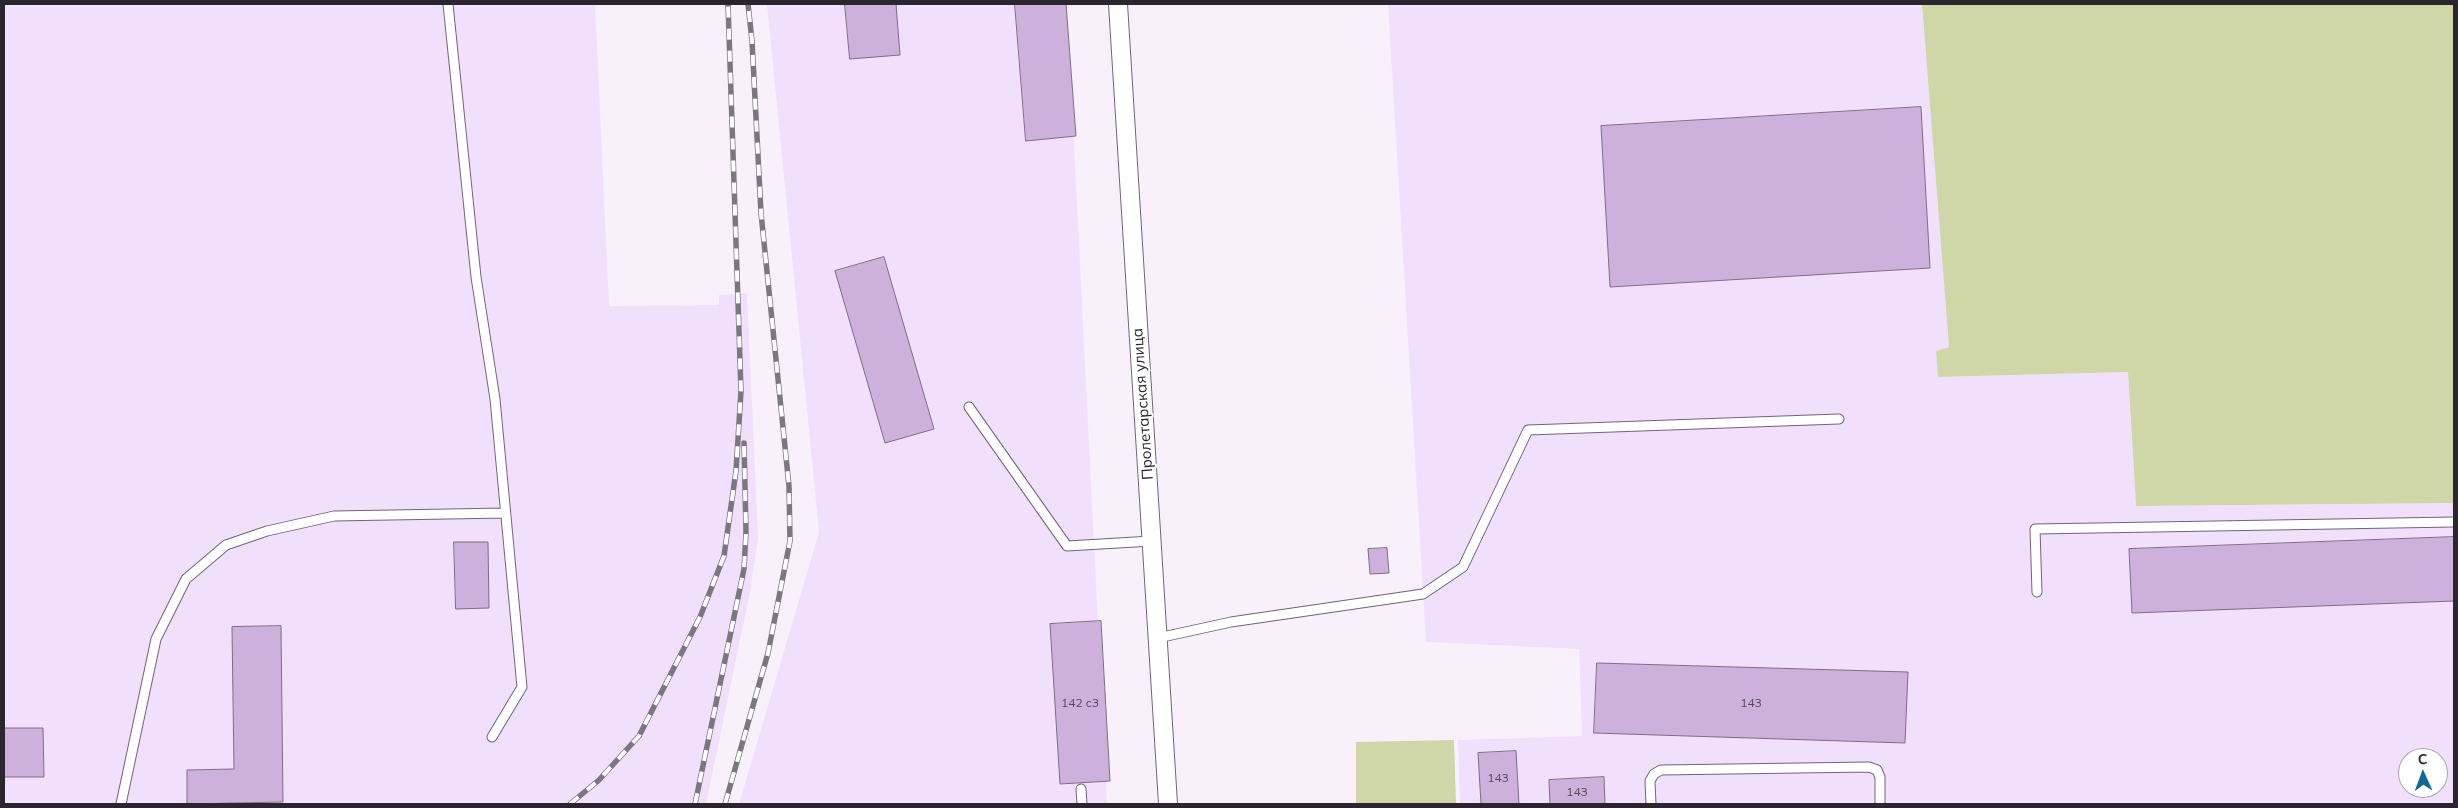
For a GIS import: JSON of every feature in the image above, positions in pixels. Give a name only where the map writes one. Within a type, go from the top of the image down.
[{"type":"street","name":"Пролетарская улица","points":[[1118,4],[1168,804]]},
{"type":"lane","points":[[448,4],[476,276],[495,399],[522,687],[492,737]]},
{"type":"lane","points":[[969,407],[1067,546],[1152,540]]},
{"type":"lane","points":[[1158,638],[1231,622],[1423,594],[1463,567],[1528,430],[1839,420]]},
{"type":"lane","points":[[121,804],[156,639],[186,579],[226,545],[266,530],[334,516],[505,513]]},
{"type":"lane","points":[[2037,592],[2035,529],[2454,522]]},
{"type":"lane","points":[[1651,804],[1650,781],[1654,774],[1661,770],[1869,767],[1878,770],[1880,777],[1880,804]]},
{"type":"lane","points":[[1081,789],[1082,804]]},
{"type":"shaded area","points":[[4,4],[595,4],[609,306],[719,305],[719,295],[747,293],[758,538],[750,592],[706,804],[4,804]]},
{"type":"shaded area","points":[[767,4],[1067,4],[1107,804],[739,804],[819,532]]},
{"type":"shaded area","points":[[1388,4],[1922,4],[1949,347],[1936,351],[1938,377],[2128,372],[2136,506],[2454,503],[2454,804],[1460,804],[1458,740],[1582,736],[1579,649],[1426,642]]},
{"type":"green space","points":[[1922,4],[2454,4],[2454,503],[2136,506],[2128,372],[1938,377],[1936,351],[1949,347]]},
{"type":"green space","points":[[1454,740],[1456,804],[1356,804],[1356,742]]},
{"type":"building","points":[[845,4],[896,4],[900,55],[850,59]]},
{"type":"building","points":[[1015,4],[1066,4],[1076,136],[1026,141]]},
{"type":"building","points":[[1921,107],[1930,268],[1610,287],[1601,126]]},
{"type":"building","points":[[884,257],[934,429],[885,443],[835,271]]},
{"type":"building","points":[[2454,537],[2454,601],[2132,613],[2129,549]]},
{"type":"building","points":[[454,542],[488,542],[489,608],[456,609]]},
{"type":"building","points":[[1387,548],[1389,573],[1370,574],[1368,549]]},
{"type":"building","points":[[1101,621],[1110,781],[1060,784],[1050,624]]},
{"type":"building","points":[[281,626],[283,802],[187,804],[187,770],[234,769],[232,627]]},
{"type":"building","points":[[1597,663],[1908,672],[1905,743],[1594,733]]},
{"type":"building","points":[[4,728],[43,728],[44,777],[4,777]]},
{"type":"building","points":[[1516,751],[1519,804],[1481,804],[1478,753]]},
{"type":"building","points":[[1604,777],[1605,804],[1550,804],[1549,780]]},
{"type":"railway","points":[[570,804],[599,780],[639,736],[700,617],[724,556],[736,471],[741,391],[728,4]]},
{"type":"railway","points":[[725,804],[768,653],[790,541],[789,486],[761,213],[752,41],[748,4]]},
{"type":"railway","points":[[695,804],[744,569],[746,532],[744,443]]}]
